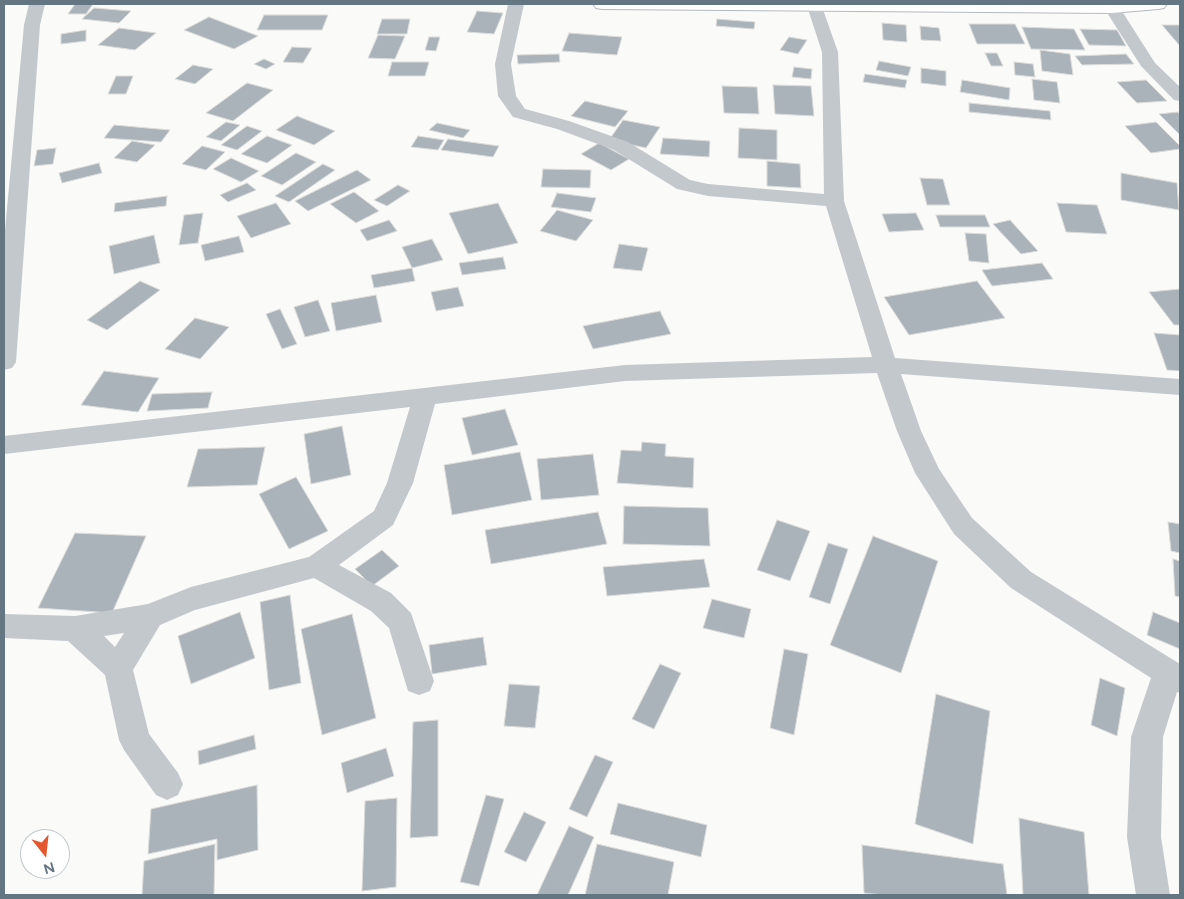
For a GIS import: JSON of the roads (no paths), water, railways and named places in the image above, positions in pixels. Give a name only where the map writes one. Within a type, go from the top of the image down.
[{"type":"main road","points":[[602,4],[1112,8],[1158,4]]},
{"type":"street","points":[[4,362],[7,285],[32,25],[37,4]]},
{"type":"street","points":[[516,4],[503,64],[507,96],[519,113],[563,125],[621,146],[684,185],[708,190],[834,201]]},
{"type":"street","points":[[816,6],[830,52],[834,201],[886,365],[909,431],[928,473],[963,526],[1021,580],[1174,676],[1147,738],[1144,837],[1153,895]]},
{"type":"street","points":[[1112,8],[1149,66],[1180,96]]},
{"type":"street","points":[[4,445],[625,373],[886,365],[1180,387]]},
{"type":"street","points":[[4,626],[74,629],[150,616],[191,599],[317,566],[384,518],[400,484],[425,396]]},
{"type":"street","points":[[317,566],[381,602],[401,622],[419,681]]},
{"type":"street","points":[[118,668],[150,616]]},
{"type":"street","points":[[74,629],[118,668],[135,740],[167,784]]}]
